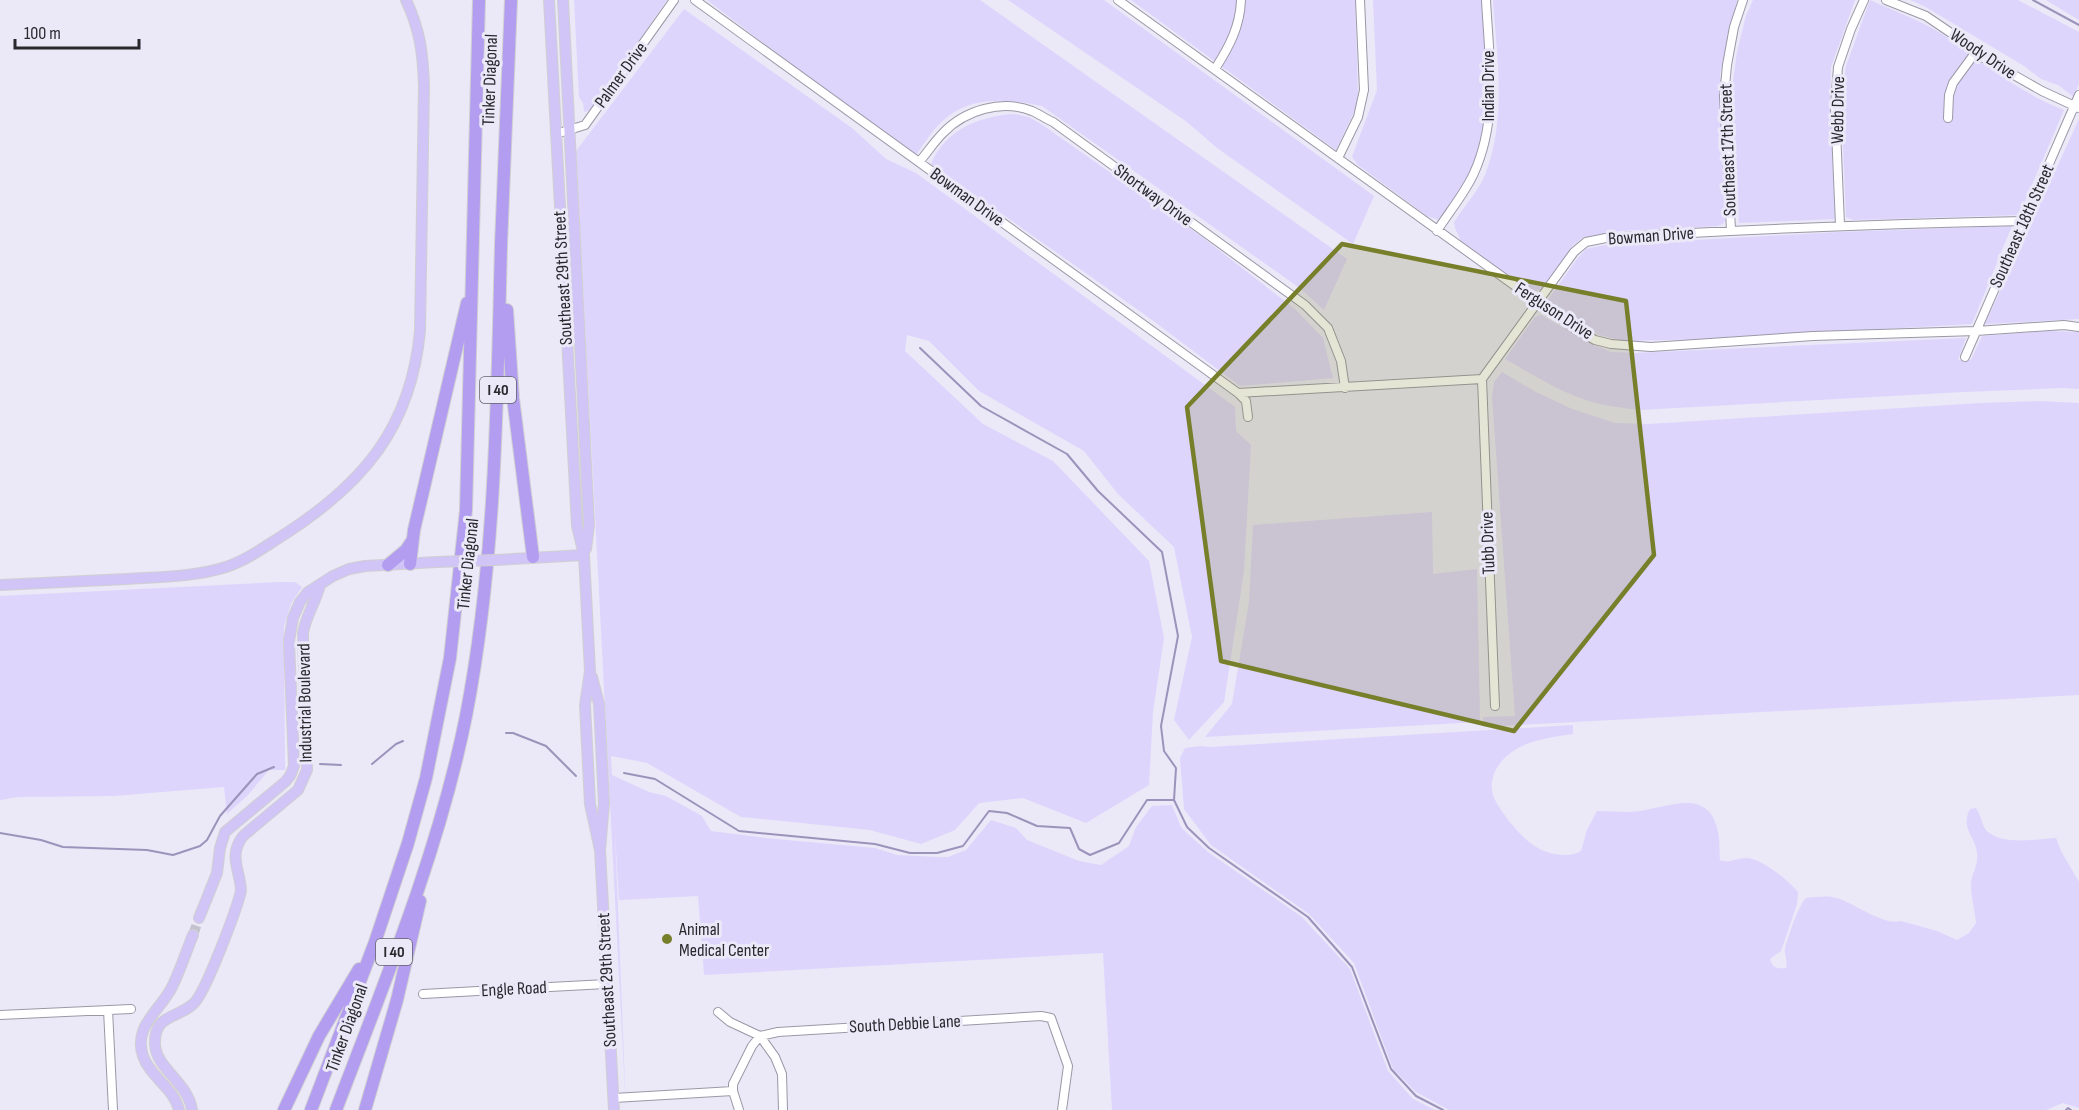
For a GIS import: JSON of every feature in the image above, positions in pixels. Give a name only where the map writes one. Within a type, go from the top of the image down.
[{"type":"highway","name":"Tinker Diagonal","points":[[311,1110],[399,872],[426,778],[450,658],[466,510],[479,0]]},
{"type":"highway","name":"Tinker Diagonal","points":[[336,1110],[432,850],[465,718],[475,663],[483,599],[495,440],[512,0]]},
{"type":"highway","points":[[501,243],[513,398],[533,557]]},
{"type":"highway","points":[[410,564],[413,540],[472,281]]},
{"type":"highway","points":[[388,565],[406,550],[413,540]]},
{"type":"highway","points":[[365,1110],[397,1000],[432,850]]},
{"type":"highway","points":[[284,1110],[319,1036],[375,942]]},
{"type":"main road","points":[[0,585],[198,573],[227,567],[255,553],[296,527],[339,493],[369,464],[393,427],[410,392],[420,331],[423,50],[418,28],[406,0]]},
{"type":"main road","name":"Southeast 29th Street","points":[[549,0],[577,526],[585,555]]},
{"type":"main road","name":"Southeast 29th Street","points":[[563,0],[589,525],[585,555],[590,670],[599,704],[604,803],[600,850],[614,1110]]},
{"type":"main road","name":"Industrial Boulevard","points":[[200,918],[217,873],[220,848],[225,832],[285,782],[294,766],[289,641],[293,618],[308,592],[333,576],[365,566],[585,555]]},
{"type":"main road","name":"Industrial Boulevard","points":[[192,1110],[191,1101],[185,1089],[158,1058],[155,1040],[157,1030],[164,1020],[194,1004],[214,964],[242,891],[235,862],[238,843],[243,836],[298,790],[303,781],[307,770],[303,633],[305,618],[320,585]]},
{"type":"main road","points":[[291,699],[305,699]]},
{"type":"main road","points":[[179,1110],[174,1097],[148,1066],[143,1057],[141,1044],[142,1032],[147,1020],[171,990],[193,935]]},
{"type":"street","name":"Palmer Drive","points":[[555,134],[585,125],[675,0]]},
{"type":"street","name":"Bowman Drive","points":[[695,0],[1238,393]]},
{"type":"street","name":"Ferguson Drive","points":[[1118,0],[1437,231],[1575,329],[1595,340],[1651,347],[1813,336],[1976,331],[2064,325],[2079,327]]},
{"type":"street","points":[[1215,69],[1230,44],[1237,26],[1241,0]]},
{"type":"street","points":[[1338,158],[1358,117],[1364,90],[1360,0]]},
{"type":"street","name":"Indian Drive","points":[[1437,231],[1473,175],[1489,128],[1491,95],[1486,0]]},
{"type":"street","name":"Southeast 17th Street","points":[[1731,230],[1724,96],[1734,27],[1743,0]]},
{"type":"street","name":"Webb Drive","points":[[1840,225],[1835,106],[1838,67],[1864,0]]},
{"type":"street","name":"Woody Drive","points":[[1886,0],[1926,16],[1952,33],[1975,53],[2042,91],[2077,107]]},
{"type":"street","points":[[1948,118],[1949,95],[1953,83],[1975,53]]},
{"type":"street","name":"Southeast 18th Street","points":[[1965,357],[2077,107],[2079,94]]},
{"type":"street","name":"Shortway Drive","points":[[919,162],[944,132],[963,116],[984,108],[1007,105],[1032,111],[1053,122],[1305,305],[1331,334],[1341,361],[1345,388]]},
{"type":"street","name":"Bowman Drive","points":[[1482,379],[1574,252],[1586,242],[1606,238],[1731,230],[2024,221]]},
{"type":"street","points":[[1238,393],[1482,379]]},
{"type":"street","name":"Tubb Drive","points":[[1482,379],[1495,706]]},
{"type":"street","points":[[1238,393],[1246,401],[1248,417]]},
{"type":"street","name":"Engle Road","points":[[423,994],[606,984]]},
{"type":"street","points":[[0,1015],[131,1009]]},
{"type":"street","points":[[108,1010],[113,1110]]},
{"type":"street","points":[[718,1012],[730,1022],[760,1036],[780,1066],[783,1110]]},
{"type":"street","name":"South Debbie Lane","points":[[760,1036],[778,1032],[1041,1016],[1051,1018],[1068,1066],[1062,1110]]},
{"type":"street","points":[[739,1110],[733,1091],[734,1084],[752,1046],[760,1036]]},
{"type":"street","points":[[614,1098],[733,1091]]},
{"type":"highlighted area","points":[[1342,244],[1626,301],[1654,555],[1514,731],[1221,661],[1187,407]]},
{"type":"shaded area","points":[[574,0],[667,0],[591,110],[584,112],[583,103],[579,97]]},
{"type":"shaded area","points":[[707,0],[980,0],[1347,259],[1324,310],[1301,289],[1042,106],[1007,101],[972,104],[950,115],[939,124],[914,158]]},
{"type":"shaded area","points":[[1008,0],[1104,0],[1374,196],[1353,244],[1217,148],[1187,122]]},
{"type":"shaded area","points":[[1131,0],[1355,0],[1358,94],[1355,110],[1336,150]]},
{"type":"shaded area","points":[[1373,0],[1482,0],[1487,82],[1484,123],[1471,169],[1439,220],[1427,216],[1358,165],[1352,157],[1377,90]]},
{"type":"shaded area","points":[[1493,0],[1737,0],[1720,74],[1726,219],[1723,224],[1621,231],[1582,238],[1572,246],[1546,286],[1536,291],[1529,290],[1461,241],[1454,222],[1485,175],[1496,132],[1499,88]]},
{"type":"shaded area","points":[[1753,0],[1855,0],[1831,67],[1830,100],[1835,219],[1739,223],[1732,89],[1737,52],[1746,16]]},
{"type":"shaded area","points":[[1870,0],[1934,29],[2016,86],[2064,110],[2019,215],[1853,220],[1846,217],[1841,100],[1846,66]]},
{"type":"shaded area","points":[[1910,0],[2018,0],[2079,32],[2079,83],[2074,97],[2058,85],[2041,79],[2024,66],[1924,6]]},
{"type":"shaded area","points":[[2046,0],[2079,0],[2079,20],[2077,19]]},
{"type":"shaded area","points":[[684,9],[852,128],[886,159],[916,173],[1235,407],[1236,431],[1251,445],[1244,571],[1224,702],[1189,740],[1174,720],[1192,637],[1174,547],[1118,494],[1084,451],[979,391],[929,341],[907,335],[905,351],[983,424],[1053,461],[1149,561],[1164,638],[1153,712],[1149,785],[1086,823],[1023,798],[979,803],[955,830],[921,844],[870,830],[741,817],[647,763],[611,756],[612,775],[649,792],[666,796],[702,816],[711,831],[875,848],[897,855],[948,857],[966,850],[991,820],[1016,828],[1027,840],[1079,861],[1101,865],[1129,846],[1136,827],[1152,806],[1172,805],[1181,827],[1188,834],[1208,852],[1302,917],[1350,969],[1388,1071],[1413,1099],[1435,1110],[1112,1110],[1103,953],[704,975],[698,896],[619,900],[615,834],[626,1110],[576,151]]},
{"type":"shaded area","points":[[1014,114],[1029,117],[1044,126],[1202,237],[1295,309],[1323,338],[1333,378],[1240,386],[1148,317],[931,164],[945,142],[965,127],[988,118]]},
{"type":"shaded area","points":[[2079,119],[2079,319],[1985,324]]},
{"type":"shaded area","points":[[2012,226],[1972,324],[1710,339],[1624,341],[1599,335],[1577,323],[1547,301],[1586,249],[1605,245],[1839,232]]},
{"type":"shaded area","points":[[1541,315],[1611,352],[1635,353],[1966,338],[1958,360],[1971,360],[1982,336],[2047,331],[2079,332],[2079,389],[1964,392],[1640,410],[1621,408],[1595,403],[1567,393],[1505,359],[1535,317]]},
{"type":"shaded area","points":[[1502,372],[1534,391],[1572,409],[1615,423],[1649,424],[1981,403],[2039,401],[2079,403],[2079,695],[1483,727],[1483,717],[1515,716],[1492,397],[1494,382]]},
{"type":"shaded area","points":[[1432,512],[1433,574],[1477,569],[1480,722],[1205,737],[1232,704],[1249,602],[1253,525]]},
{"type":"shaded area","points":[[295,582],[302,587],[291,604],[284,627],[285,770],[269,770],[248,795],[227,814],[224,787],[114,796],[18,797],[0,800],[0,596]]},
{"type":"shaded area","points":[[1573,725],[1573,734],[1541,740],[1518,748],[1507,756],[1495,771],[1492,783],[1493,795],[1510,823],[1538,848],[1550,853],[1570,855],[1581,851],[1587,830],[1597,811],[1635,812],[1687,803],[1706,809],[1713,818],[1718,832],[1720,860],[1753,859],[1774,871],[1798,892],[1797,904],[1781,951],[1770,959],[1772,964],[1778,968],[1786,968],[1785,948],[1797,914],[1806,898],[1835,898],[1878,918],[1894,922],[1901,921],[1937,931],[1957,940],[1969,933],[1976,923],[1971,885],[1977,857],[1976,847],[1967,827],[1967,816],[1970,809],[1976,808],[1986,830],[2000,838],[2019,840],[2056,838],[2079,882],[2079,1108],[2063,1103],[2046,1110],[1449,1110],[1416,1092],[1393,1069],[1354,963],[1309,914],[1211,845],[1184,809],[1180,758],[1185,748]]},
{"type":"waterway","points":[[2033,0],[2079,25]]},
{"type":"waterway","points":[[920,348],[981,406],[1067,454],[1098,491],[1162,552],[1178,636],[1161,726],[1164,751],[1176,768],[1174,800],[1187,827],[1209,848],[1308,917],[1352,967],[1391,1069],[1416,1096],[1443,1110]]},
{"type":"waterway","points":[[506,733],[513,733],[546,746],[576,776]]},
{"type":"waterway","points":[[372,764],[403,741]]},
{"type":"waterway","points":[[320,764],[341,765]]},
{"type":"waterway","points":[[0,833],[41,840],[63,847],[147,850],[173,855],[200,846],[207,840],[220,816],[257,774],[274,767]]},
{"type":"waterway","points":[[624,773],[655,779],[739,831],[875,844],[910,853],[937,853],[963,846],[989,811],[1007,813],[1037,826],[1070,828],[1079,849],[1090,855],[1119,843],[1147,800],[1174,800]]},
{"type":"waterway","points":[[2066,1110],[2068,1108],[2071,1110]]},
{"type":"tunnel","points":[[193,935],[199,918]]},
{"type":"place","name":"Animal Medical Center","points":[[667,939]]}]
